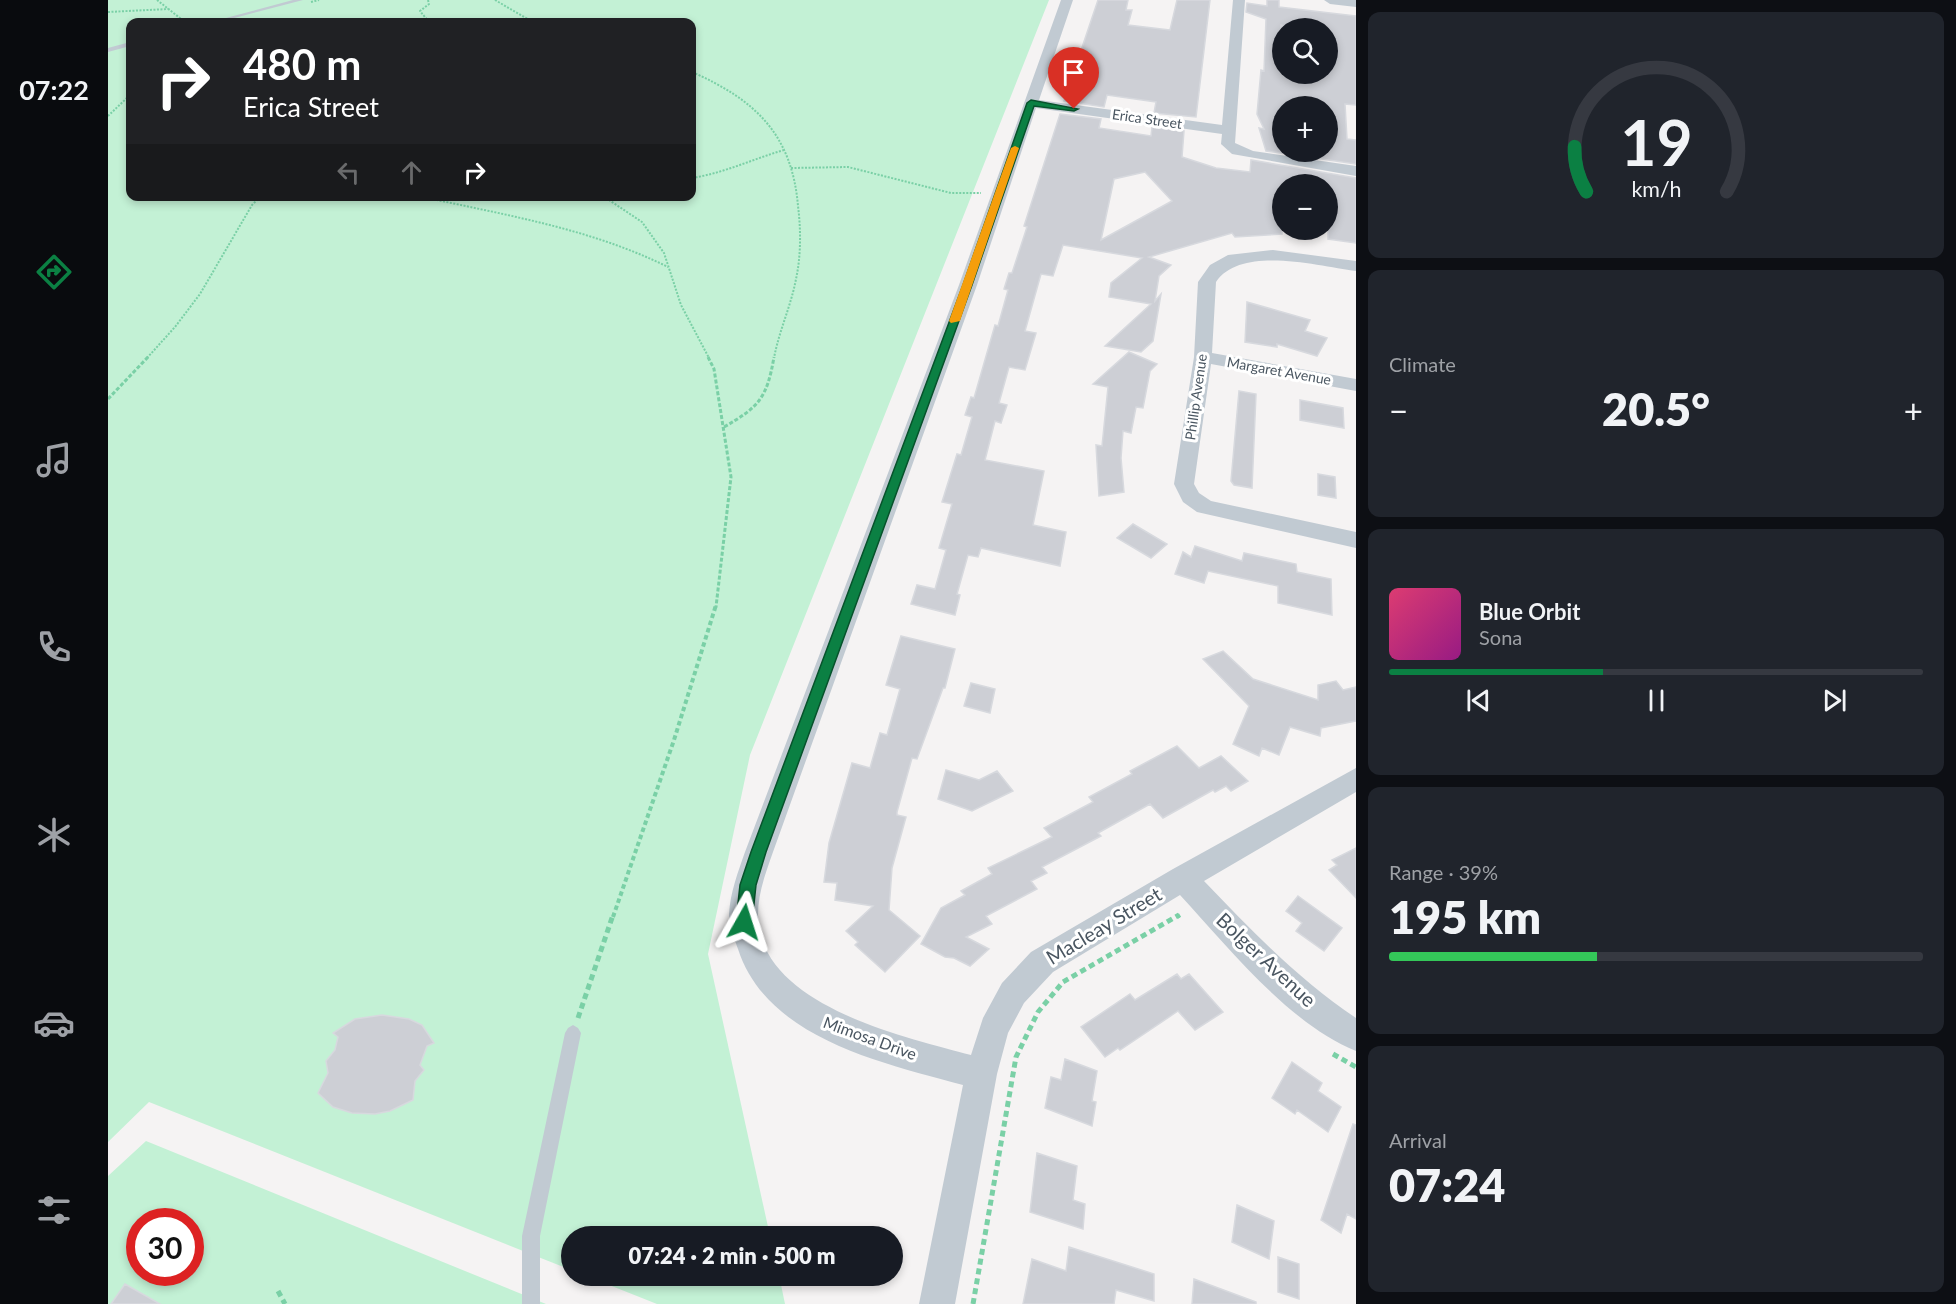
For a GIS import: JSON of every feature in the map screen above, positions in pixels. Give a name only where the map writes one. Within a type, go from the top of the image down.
[{"type":"street","name":"Mimosa Drive","points":[[981,1074],[865,1040],[827,1025],[796,1006],[772,983],[754,956],[744,922],[748,885],[759,852],[1067,0]]},
{"type":"street","points":[[1239,0],[1227,130],[1228,144],[1244,153],[1356,171]]},
{"type":"street","points":[[1330,0],[1356,3]]},
{"type":"street","name":"Erica Street","points":[[1031,103],[1227,130]]},
{"type":"street","name":"Phillip Avenue","points":[[1356,266],[1273,255],[1246,257],[1224,263],[1216,269],[1207,282],[1203,357],[1184,484],[1194,503],[1220,511],[1356,540]]},
{"type":"street","name":"Margaret Avenue","points":[[1203,357],[1356,385]]},
{"type":"street","name":"Macleay Street","points":[[937,1304],[981,1074],[994,1029],[1013,993],[1042,962],[1356,779]]},
{"type":"street","name":"Bolger Avenue","points":[[1183,878],[1264,964],[1307,1003],[1356,1036]]},
{"type":"lane","points":[[230,18],[300,0]]},
{"type":"lane","points":[[108,50],[126,46]]},
{"type":"lane","points":[[531,1304],[531,1236],[573,1033]]},
{"type":"path","points":[[157,0],[180,18]]},
{"type":"path","points":[[426,18],[420,11],[429,4],[428,0]]},
{"type":"path","points":[[495,0],[526,18]]},
{"type":"path","points":[[108,12],[168,9]]},
{"type":"path","points":[[696,74],[738,97],[771,126],[784,150],[797,192],[800,235],[797,276],[776,345],[770,382],[757,406],[724,427]]},
{"type":"path","points":[[108,116],[126,99]]},
{"type":"path","points":[[696,177],[721,173],[740,163],[784,150]]},
{"type":"path","points":[[791,168],[848,166],[951,193],[999,193]]},
{"type":"path","points":[[108,399],[162,343],[209,282],[256,201]]},
{"type":"path","points":[[441,201],[565,229],[642,252],[668,267]]},
{"type":"path","points":[[573,1033],[674,740],[719,596],[731,477],[714,369],[681,305],[664,253],[642,222],[610,201]]},
{"type":"path","points":[[973,1304],[1016,1057],[1038,1012],[1063,982],[1180,915]]},
{"type":"path","points":[[278,1291],[285,1304]]},
{"type":"green space","points":[[108,0],[1049,0],[750,755],[708,954],[768,1226],[561,1226],[561,1266],[149,1102],[108,1142]]},
{"type":"green space","points":[[146,1141],[546,1304],[108,1304],[108,1176]]},
{"type":"green space","points":[[612,1286],[781,1286],[785,1304],[657,1304]]},
{"type":"building","points":[[1098,0],[1128,0],[1126,10],[1132,10],[1128,25],[1170,30],[1177,0],[1210,0],[1196,117],[1154,113],[1156,102],[1107,95],[1104,107],[1064,101]]},
{"type":"building","points":[[1267,0],[1279,0],[1279,7],[1356,16],[1356,105],[1345,104],[1347,139],[1356,140],[1356,164],[1338,161],[1338,96],[1272,96],[1272,152],[1266,151],[1259,128],[1264,129],[1257,114],[1261,70],[1264,71],[1266,19],[1246,12],[1247,3],[1267,6]]},
{"type":"building","points":[[1060,114],[1101,119],[1099,128],[1151,136],[1152,127],[1184,131],[1182,157],[1216,168],[1250,172],[1251,160],[1333,174],[1272,174],[1272,235],[1235,237],[1232,233],[1149,257],[1171,265],[1159,276],[1155,301],[1161,294],[1153,341],[1141,352],[1105,346],[1151,304],[1109,297],[1111,283],[1142,258],[1063,245],[1053,276],[1041,274],[1025,331],[1036,333],[1025,370],[1009,367],[999,403],[1007,405],[1001,423],[995,421],[985,460],[1044,471],[1033,525],[1066,532],[1060,566],[981,548],[978,557],[968,555],[957,594],[960,595],[955,615],[911,604],[917,585],[935,589],[946,550],[939,548],[952,504],[942,502],[957,454],[961,455],[972,417],[965,415],[971,397],[974,398],[995,325],[998,326],[1008,290],[1004,289],[1009,273],[1012,273],[1027,227],[1024,226]],"holes":[[[1145,172],[1172,201],[1101,240],[1114,179]]]},
{"type":"building","points":[[1338,175],[1356,178],[1356,243],[1335,240],[1338,240]]},
{"type":"building","points":[[1247,302],[1310,320],[1305,331],[1327,338],[1317,356],[1277,344],[1277,347],[1245,342]]},
{"type":"building","points":[[1129,352],[1157,364],[1150,371],[1143,408],[1136,407],[1131,433],[1123,431],[1121,458],[1124,492],[1099,496],[1096,445],[1102,446],[1108,387],[1093,384]]},
{"type":"building","points":[[1239,391],[1256,394],[1252,488],[1234,485],[1231,481]]},
{"type":"building","points":[[1300,400],[1343,408],[1344,428],[1300,420]]},
{"type":"building","points":[[1318,474],[1335,477],[1336,498],[1318,495]]},
{"type":"building","points":[[1133,524],[1167,544],[1151,558],[1117,538]]},
{"type":"building","points":[[1195,546],[1242,561],[1244,553],[1296,564],[1297,572],[1331,579],[1332,615],[1278,603],[1278,586],[1208,571],[1204,583],[1175,574],[1183,552],[1191,557]]},
{"type":"building","points":[[901,636],[955,649],[945,688],[943,688],[917,759],[912,758],[897,812],[897,815],[906,817],[892,868],[889,910],[920,936],[885,972],[855,945],[858,942],[846,931],[873,906],[835,900],[837,883],[824,882],[829,843],[852,763],[870,768],[880,733],[887,735],[900,689],[886,685]]},
{"type":"building","points":[[1223,651],[1253,679],[1318,700],[1318,685],[1336,681],[1343,690],[1356,687],[1356,721],[1321,728],[1320,736],[1290,727],[1279,755],[1262,748],[1259,756],[1233,744],[1249,706],[1203,659]]},
{"type":"building","points":[[971,683],[995,689],[990,713],[964,706]]},
{"type":"building","points":[[1177,746],[1199,768],[1221,756],[1248,781],[1231,791],[1226,786],[1215,792],[1213,790],[1163,818],[1150,804],[1098,833],[1101,836],[1042,867],[1047,873],[1031,881],[1037,889],[986,916],[992,924],[966,937],[989,949],[970,966],[954,958],[945,957],[921,944],[941,908],[965,895],[961,891],[992,874],[988,868],[1052,837],[1044,828],[1093,802],[1089,797],[1132,774],[1130,771]]},
{"type":"building","points":[[946,770],[979,780],[997,771],[1013,791],[972,811],[938,799]]},
{"type":"building","points":[[1356,848],[1356,898],[1329,870],[1337,865],[1332,860]]},
{"type":"building","points":[[1298,896],[1342,928],[1324,951],[1296,931],[1302,923],[1286,911]]},
{"type":"building","points":[[1177,974],[1181,979],[1189,974],[1223,1012],[1195,1030],[1178,1011],[1120,1050],[1118,1048],[1105,1057],[1081,1027],[1130,994],[1135,1000]]},
{"type":"building","points":[[382,1015],[409,1019],[422,1025],[434,1043],[427,1046],[420,1065],[424,1070],[415,1081],[413,1100],[390,1111],[375,1114],[352,1113],[333,1107],[318,1093],[328,1073],[326,1061],[335,1050],[338,1037],[333,1033],[355,1019]]},
{"type":"building","points":[[1065,1059],[1097,1071],[1092,1101],[1096,1102],[1092,1126],[1045,1108],[1051,1077],[1061,1080]]},
{"type":"building","points":[[1292,1062],[1322,1083],[1318,1091],[1341,1107],[1328,1132],[1297,1110],[1295,1114],[1272,1098]]},
{"type":"building","points":[[1353,1124],[1356,1125],[1356,1219],[1347,1214],[1341,1233],[1321,1220]]},
{"type":"building","points":[[1037,1153],[1077,1166],[1073,1200],[1085,1204],[1083,1229],[1030,1212]]},
{"type":"building","points":[[1237,1205],[1274,1221],[1269,1259],[1232,1242]]},
{"type":"building","points":[[1069,1247],[1154,1274],[1154,1301],[1116,1290],[1114,1304],[1023,1304],[1032,1259],[1066,1271]]},
{"type":"building","points":[[1278,1257],[1299,1264],[1299,1299],[1278,1292]]},
{"type":"building","points":[[1194,1279],[1256,1302],[1256,1304],[1192,1304]]},
{"type":"building","points":[[125,1284],[160,1304],[111,1304]]},
{"type":"slow traffic","points":[[955,321],[1015,148]]},
{"type":"route","points":[[744,922],[748,885],[759,852],[968,285],[1031,103],[1074,109]]}]
